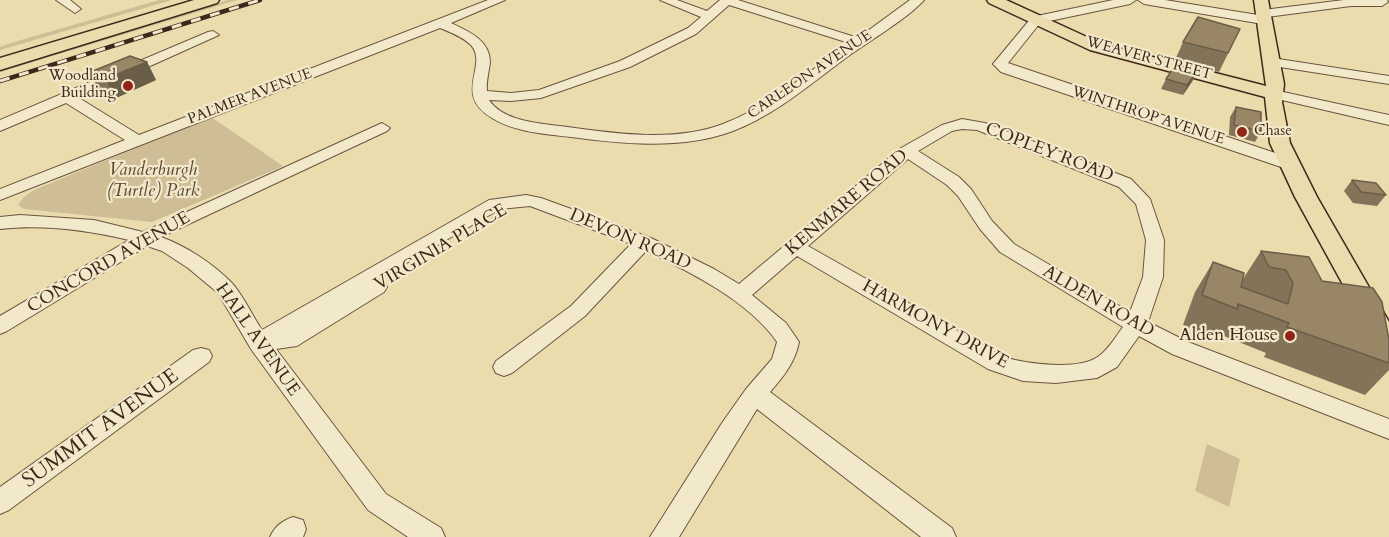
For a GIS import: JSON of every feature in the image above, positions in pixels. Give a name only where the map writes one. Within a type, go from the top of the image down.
[{"type":"highway","points":[[0,55],[186,0]]},
{"type":"highway","points":[[0,64],[211,0]]},
{"type":"main road","name":"WEAVER STREET","points":[[994,0],[1074,39],[1118,54],[1274,94]]},
{"type":"main road","points":[[1262,11],[1272,62],[1274,110],[1280,143],[1389,345]]},
{"type":"street","points":[[62,0],[75,9]]},
{"type":"street","name":"PALMER AVENUE","points":[[0,196],[499,0]]},
{"type":"street","points":[[666,0],[710,16]]},
{"type":"street","points":[[440,23],[469,38],[480,48],[483,61],[477,83],[480,95],[511,97],[541,94],[643,56],[692,31],[727,0],[858,42]]},
{"type":"street","name":"CARLEON AVENUE","points":[[480,95],[489,109],[508,119],[552,130],[615,138],[688,136],[717,131],[758,113],[918,0]]},
{"type":"street","points":[[1036,20],[1130,0]]},
{"type":"street","points":[[1144,0],[1284,13],[1346,1],[1384,4]]},
{"type":"street","name":"WINTHROP AVENUE","points":[[1036,20],[1001,61],[1000,64],[1006,69],[1290,164]]},
{"type":"street","points":[[0,126],[213,35]]},
{"type":"street","points":[[1272,62],[1389,81]]},
{"type":"street","points":[[521,123],[530,103],[541,94]]},
{"type":"street","points":[[1274,94],[1389,120]]},
{"type":"street","points":[[68,98],[137,141]]},
{"type":"street","name":"KENMARE ROAD","points":[[740,294],[907,151],[947,128],[962,124]]},
{"type":"street","name":"COPLEY ROAD","points":[[962,124],[980,126],[1100,171],[1125,183],[1135,192],[1144,203],[1155,240],[1153,277],[1136,325]]},
{"type":"street","name":"CONCORD AVENUE","points":[[0,326],[163,228],[382,128]]},
{"type":"street","name":"ALDEN ROAD","points":[[907,151],[953,181],[965,193],[986,225],[1007,248],[1136,325],[1180,348],[1389,429]]},
{"type":"street","points":[[0,196],[1,223]]},
{"type":"street","name":"DEVON ROAD","points":[[518,201],[535,202],[644,242],[722,282],[740,294],[775,324],[788,342],[787,355],[780,368],[755,394]]},
{"type":"street","name":"VIRGINIA PLACE","points":[[259,343],[289,340],[518,201]]},
{"type":"street","name":"HALL AVENUE","points":[[1,223],[20,220],[67,223],[147,239],[169,247],[200,267],[225,288],[259,343],[376,502],[431,537]]},
{"type":"street","points":[[504,367],[578,311],[644,242]]},
{"type":"street","name":"HARMONY DRIVE","points":[[794,246],[996,363],[1023,372],[1056,374],[1097,369],[1109,361],[1136,325]]},
{"type":"street","name":"SUMMIT AVENUE","points":[[0,502],[201,356]]},
{"type":"street","points":[[664,537],[755,394],[935,535]]},
{"type":"green space","points":[[159,0],[172,0],[0,50],[0,47],[11,43]]},
{"type":"green space","points":[[228,0],[237,0],[0,72],[0,70]]},
{"type":"green space","name":"Vanderburgh (Turtle) Park","points":[[211,117],[283,166],[152,222],[24,209],[18,205],[34,190]]},
{"type":"green space","points":[[1207,444],[1240,459],[1229,507],[1195,491]]},
{"type":"building","points":[[1198,17],[1240,29],[1228,53],[1183,42]]},
{"type":"building","points":[[130,56],[147,62],[105,79],[88,73]]},
{"type":"building","points":[[1176,64],[1198,70],[1187,85],[1166,79]]},
{"type":"building","points":[[1236,107],[1261,112],[1261,131],[1234,125]]},
{"type":"building","points":[[1352,180],[1376,183],[1386,195],[1361,192]]},
{"type":"building","points":[[1261,251],[1309,257],[1322,281],[1373,288],[1382,302],[1389,340],[1389,363],[1287,327],[1289,323],[1238,304],[1237,309],[1202,295],[1213,262],[1244,273],[1241,287],[1288,304],[1293,283],[1286,270],[1269,267]]},
{"type":"railway","points":[[0,81],[260,0]]},
{"type":"place","name":"Woodland Building","points":[[128,86]]},
{"type":"place","name":"Chase","points":[[1242,132]]},
{"type":"place","name":"Alden House","points":[[1290,336]]}]
